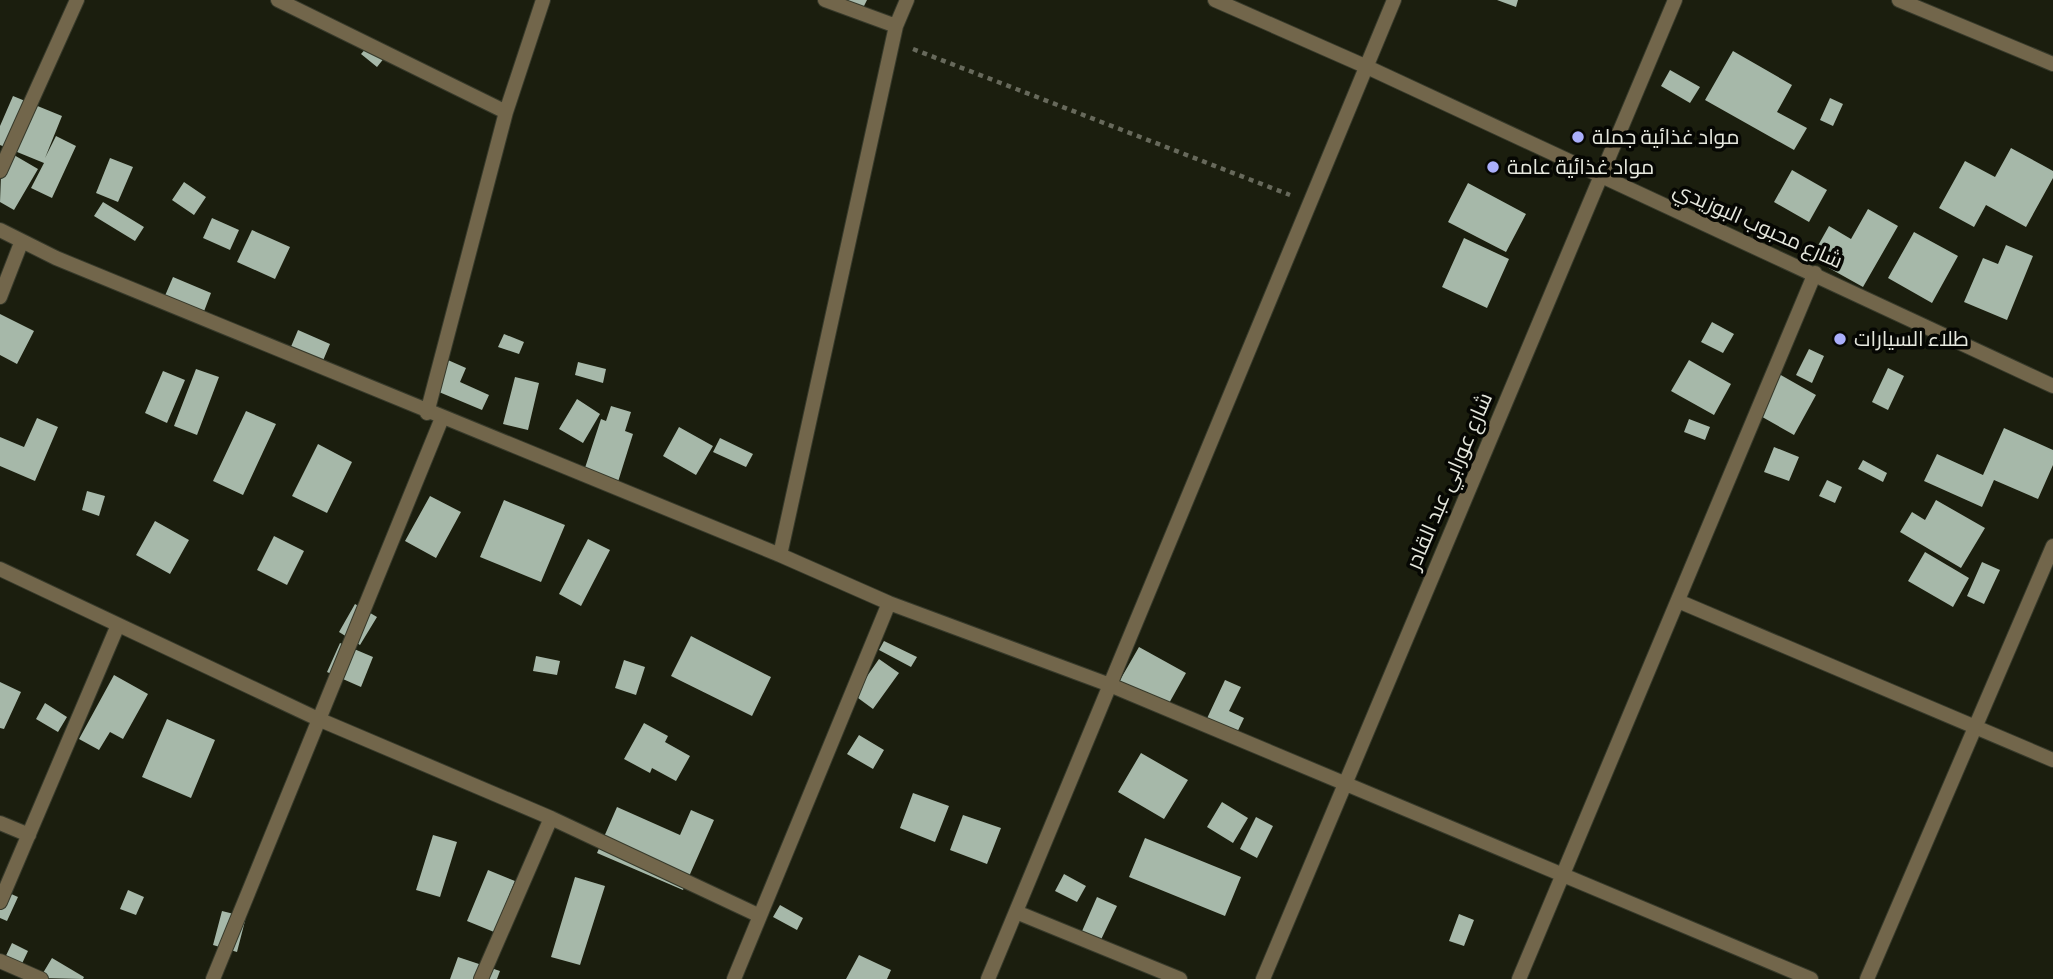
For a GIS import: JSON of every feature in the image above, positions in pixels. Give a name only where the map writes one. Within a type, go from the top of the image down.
[{"type":"street","points":[[0,171],[77,0]]},
{"type":"street","points":[[278,0],[506,113]]},
{"type":"street","points":[[427,413],[506,113],[543,0]]},
{"type":"street","points":[[825,0],[896,26]]},
{"type":"street","points":[[780,555],[896,26],[907,0]]},
{"type":"street","name":"شارع محبوب البوزيدي","points":[[1215,0],[1815,273],[2053,386]]},
{"type":"street","points":[[988,979],[1394,0]]},
{"type":"street","name":"شارع عورابي عبد القادر","points":[[1263,979],[1343,781],[1675,0]]},
{"type":"street","points":[[1899,0],[2053,64]]},
{"type":"street","points":[[0,230],[21,243],[427,413],[780,555],[889,603],[1110,685],[1811,979]]},
{"type":"street","points":[[0,297],[21,243]]},
{"type":"street","points":[[1519,979],[1815,273]]},
{"type":"street","points":[[213,979],[442,418]]},
{"type":"street","points":[[1867,979],[2053,546]]},
{"type":"street","points":[[0,569],[318,719],[551,818],[760,916]]},
{"type":"street","points":[[1678,601],[2053,761]]},
{"type":"street","points":[[734,979],[889,603]]},
{"type":"street","points":[[0,902],[118,625]]},
{"type":"street","points":[[481,979],[551,818]]},
{"type":"street","points":[[0,823],[29,835]]},
{"type":"street","points":[[1016,912],[1180,979]]},
{"type":"street","points":[[0,961],[41,979]]},
{"type":"path","points":[[894,42],[1311,203]]},
{"type":"building","points":[[843,0],[867,0],[863,8]]},
{"type":"building","points":[[1497,0],[1518,0],[1516,7]]},
{"type":"building","points":[[369,45],[385,57],[377,67],[361,54]]},
{"type":"building","points":[[1733,51],[1792,85],[1777,112],[1807,128],[1794,150],[1705,100]]},
{"type":"building","points":[[1670,70],[1700,87],[1690,103],[1661,86]]},
{"type":"building","points":[[13,96],[62,116],[45,158],[56,136],[76,146],[52,198],[31,188],[44,163],[0,145],[0,126]]},
{"type":"building","points":[[1830,98],[1843,104],[1833,126],[1820,120]]},
{"type":"building","points":[[2,148],[38,169],[14,210],[0,202]]},
{"type":"building","points":[[2011,148],[2053,171],[2053,178],[2026,227],[1986,205],[1974,227],[1939,208],[1965,161],[1995,177]]},
{"type":"building","points":[[110,158],[133,167],[118,202],[96,193]]},
{"type":"building","points":[[1792,170],[1827,190],[1809,222],[1774,202]]},
{"type":"building","points":[[184,182],[206,197],[194,215],[172,200]]},
{"type":"building","points":[[1468,183],[1526,214],[1506,252],[1448,222]]},
{"type":"building","points":[[103,202],[144,227],[135,241],[94,216]]},
{"type":"building","points":[[1868,209],[1898,226],[1863,287],[1811,258],[1829,226],[1851,239]]},
{"type":"building","points":[[212,218],[239,230],[230,250],[203,238]]},
{"type":"building","points":[[252,230],[290,247],[275,279],[237,262]]},
{"type":"building","points":[[1914,232],[1958,256],[1932,303],[1888,278]]},
{"type":"building","points":[[1464,238],[1509,259],[1487,308],[1442,287]]},
{"type":"building","points":[[2006,245],[2033,256],[2007,320],[1964,302],[1983,258],[1998,264]]},
{"type":"building","points":[[173,277],[211,293],[203,314],[164,298]]},
{"type":"building","points":[[0,314],[34,331],[17,364],[0,355]]},
{"type":"building","points":[[1712,322],[1734,334],[1723,353],[1701,342]]},
{"type":"building","points":[[298,330],[330,344],[322,363],[290,349]]},
{"type":"building","points":[[504,334],[524,342],[519,354],[498,347]]},
{"type":"building","points":[[1809,349],[1824,356],[1812,383],[1796,375]]},
{"type":"building","points":[[441,357],[466,368],[460,382],[489,395],[482,410],[427,387]]},
{"type":"building","points":[[1689,360],[1731,384],[1714,415],[1671,391]]},
{"type":"building","points":[[578,362],[606,369],[603,383],[575,375]]},
{"type":"building","points":[[1888,368],[1904,376],[1888,410],[1872,402]]},
{"type":"building","points":[[196,369],[219,377],[197,435],[174,426]]},
{"type":"building","points":[[163,371],[185,380],[167,423],[145,413]]},
{"type":"building","points":[[1779,374],[1816,395],[1794,435],[1757,414]]},
{"type":"building","points":[[515,377],[539,383],[528,430],[503,424]]},
{"type":"building","points":[[577,399],[600,414],[583,443],[559,429]]},
{"type":"building","points":[[611,406],[631,412],[625,431],[633,434],[617,485],[583,474],[601,419],[606,421]]},
{"type":"building","points":[[246,411],[276,424],[243,495],[213,481]]},
{"type":"building","points":[[37,418],[58,427],[35,481],[0,466],[0,437],[24,447]]},
{"type":"building","points":[[1689,419],[1710,427],[1705,440],[1684,432]]},
{"type":"building","points":[[679,427],[713,446],[696,475],[663,456]]},
{"type":"building","points":[[2004,428],[2053,450],[2053,465],[2038,499],[1994,480],[1982,507],[1924,481],[1937,454],[1983,475]]},
{"type":"building","points":[[720,438],[753,454],[746,467],[713,452]]},
{"type":"building","points":[[318,444],[352,462],[327,513],[292,496]]},
{"type":"building","points":[[1774,447],[1799,457],[1789,481],[1764,472]]},
{"type":"building","points":[[1863,460],[1887,473],[1883,482],[1858,469]]},
{"type":"building","points":[[1827,480],[1842,487],[1835,503],[1819,496]]},
{"type":"building","points":[[87,491],[105,496],[99,516],[82,510]]},
{"type":"building","points":[[430,496],[461,512],[436,558],[405,541]]},
{"type":"building","points":[[504,500],[565,525],[541,582],[480,557]]},
{"type":"building","points":[[1936,500],[1985,528],[1961,568],[1900,532],[1912,512],[1925,520]]},
{"type":"building","points":[[155,521],[189,540],[170,574],[136,555]]},
{"type":"building","points":[[274,536],[304,551],[287,585],[257,570]]},
{"type":"building","points":[[588,539],[610,550],[581,606],[559,594]]},
{"type":"building","points":[[1925,552],[1969,578],[1953,607],[1908,581]]},
{"type":"building","points":[[1982,562],[2000,570],[1984,604],[1967,596]]},
{"type":"building","points":[[355,604],[377,617],[360,645],[339,632]]},
{"type":"building","points":[[691,636],[771,677],[752,716],[671,676]]},
{"type":"building","points":[[884,641],[917,657],[911,667],[879,650]]},
{"type":"building","points":[[340,643],[373,657],[361,687],[327,672]]},
{"type":"building","points":[[1139,647],[1186,673],[1163,714],[1116,687]]},
{"type":"building","points":[[536,656],[560,661],[557,675],[533,671]]},
{"type":"building","points":[[879,659],[899,673],[873,709],[854,695]]},
{"type":"building","points":[[624,660],[645,667],[636,695],[615,688]]},
{"type":"building","points":[[114,675],[148,694],[123,739],[110,732],[99,750],[79,739]]},
{"type":"building","points":[[1225,680],[1241,687],[1229,711],[1244,718],[1232,743],[1202,729]]},
{"type":"building","points":[[0,682],[21,692],[4,729],[0,728]]},
{"type":"building","points":[[45,703],[67,717],[58,732],[36,719]]},
{"type":"building","points":[[167,719],[215,740],[191,798],[142,777]]},
{"type":"building","points":[[644,723],[668,736],[665,742],[690,756],[676,781],[652,768],[650,773],[624,759]]},
{"type":"building","points":[[859,735],[884,750],[873,769],[847,754]]},
{"type":"building","points":[[1141,753],[1188,780],[1164,819],[1118,792]]},
{"type":"building","points":[[913,793],[949,806],[935,842],[900,828]]},
{"type":"building","points":[[1222,802],[1248,818],[1233,843],[1207,827]]},
{"type":"building","points":[[617,807],[680,835],[691,810],[714,820],[683,890],[597,853]]},
{"type":"building","points":[[963,815],[1001,828],[987,864],[950,850]]},
{"type":"building","points":[[1256,817],[1273,826],[1257,858],[1240,849]]},
{"type":"building","points":[[433,835],[457,842],[440,897],[416,890]]},
{"type":"building","points":[[1145,838],[1241,877],[1225,916],[1129,877]]},
{"type":"building","points":[[488,870],[515,881],[494,932],[467,921]]},
{"type":"building","points":[[1064,874],[1086,886],[1077,902],[1055,891]]},
{"type":"building","points":[[575,877],[605,886],[580,965],[551,957]]},
{"type":"building","points":[[0,889],[18,897],[7,921],[0,918]]},
{"type":"building","points":[[128,890],[144,897],[136,915],[120,909]]},
{"type":"building","points":[[1097,897],[1117,906],[1098,946],[1079,938]]},
{"type":"building","points":[[780,905],[803,918],[797,930],[773,917]]},
{"type":"building","points":[[222,911],[246,917],[237,952],[213,945]]},
{"type":"building","points":[[1459,914],[1474,920],[1464,946],[1449,941]]},
{"type":"building","points":[[12,943],[28,951],[18,972],[2,964]]},
{"type":"building","points":[[859,955],[891,970],[887,979],[846,979]]},
{"type":"building","points":[[458,957],[500,971],[497,979],[450,979]]},
{"type":"building","points":[[52,958],[84,977],[83,979],[40,978]]},
{"type":"place","name":"مواد غذائية جملة","points":[[1578,137]]},
{"type":"place","name":"مواد غذائية عامة","points":[[1493,167]]},
{"type":"place","name":"طلاء السيارات","points":[[1840,339]]}]
